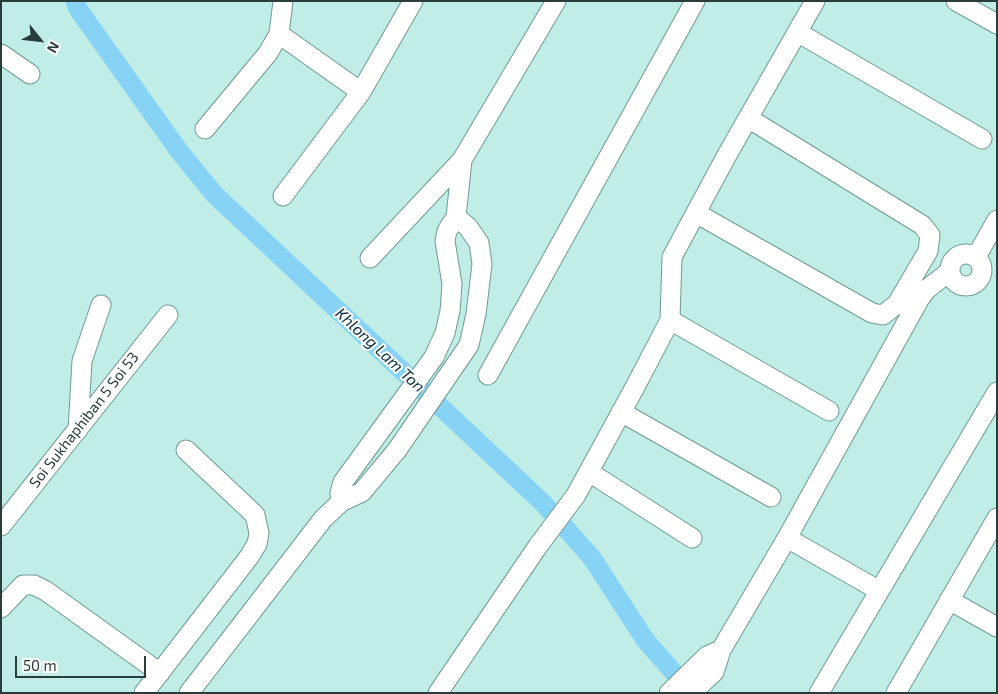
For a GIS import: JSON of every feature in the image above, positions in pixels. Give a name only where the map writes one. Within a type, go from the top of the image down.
[{"type":"street","points":[[205,128],[268,53],[279,34],[282,1]]},
{"type":"street","points":[[283,196],[361,92],[413,1]]},
{"type":"street","points":[[370,258],[462,160],[556,1]]},
{"type":"street","points":[[488,374],[695,1]]},
{"type":"street","points":[[438,693],[538,546],[576,495],[589,472],[670,320],[672,257],[815,1]]},
{"type":"street","points":[[956,1],[997,24]]},
{"type":"street","points":[[798,32],[982,139]]},
{"type":"street","points":[[279,34],[361,92]]},
{"type":"street","points":[[1,54],[30,74]]},
{"type":"street","points":[[696,213],[872,313],[883,315],[897,304],[928,251],[930,235],[922,225],[748,118]]},
{"type":"street","points":[[341,502],[340,492],[343,482],[434,357],[445,334],[450,311],[452,284],[444,242],[447,231],[456,217],[462,160]]},
{"type":"street","points":[[189,693],[323,519],[341,502],[362,492],[397,450],[469,345],[476,314],[482,264],[479,243],[468,226],[456,217]]},
{"type":"street","points":[[985,268],[970,254],[958,256],[950,265],[949,272],[955,283],[967,287],[978,281],[985,268],[997,220]]},
{"type":"street","points":[[691,693],[714,659],[786,538],[920,298],[927,289],[949,272]]},
{"type":"street","points":[[78,430],[82,361],[101,305]]},
{"type":"street","points":[[450,311],[476,314]]},
{"type":"street","name":"Soi Sukhaphiban 5 Soi 53","points":[[1,526],[168,315]]},
{"type":"street","points":[[670,320],[829,411]]},
{"type":"street","points":[[819,693],[878,590],[997,392]]},
{"type":"street","points":[[621,412],[771,497]]},
{"type":"street","points":[[377,435],[397,450]]},
{"type":"street","points":[[144,693],[249,557],[257,544],[259,533],[255,515],[186,450]]},
{"type":"street","points":[[589,472],[692,538]]},
{"type":"street","points":[[896,693],[997,518]]},
{"type":"street","points":[[786,538],[878,590]]},
{"type":"street","points":[[1,608],[23,586],[34,585],[46,591],[160,673]]},
{"type":"street","points":[[950,600],[997,627]]},
{"type":"street","points":[[669,693],[714,659]]},
{"type":"waterway","name":"Khlong Lam Ton","points":[[75,1],[78,9],[179,151],[214,194],[544,504],[592,558],[646,641],[692,693]]}]
